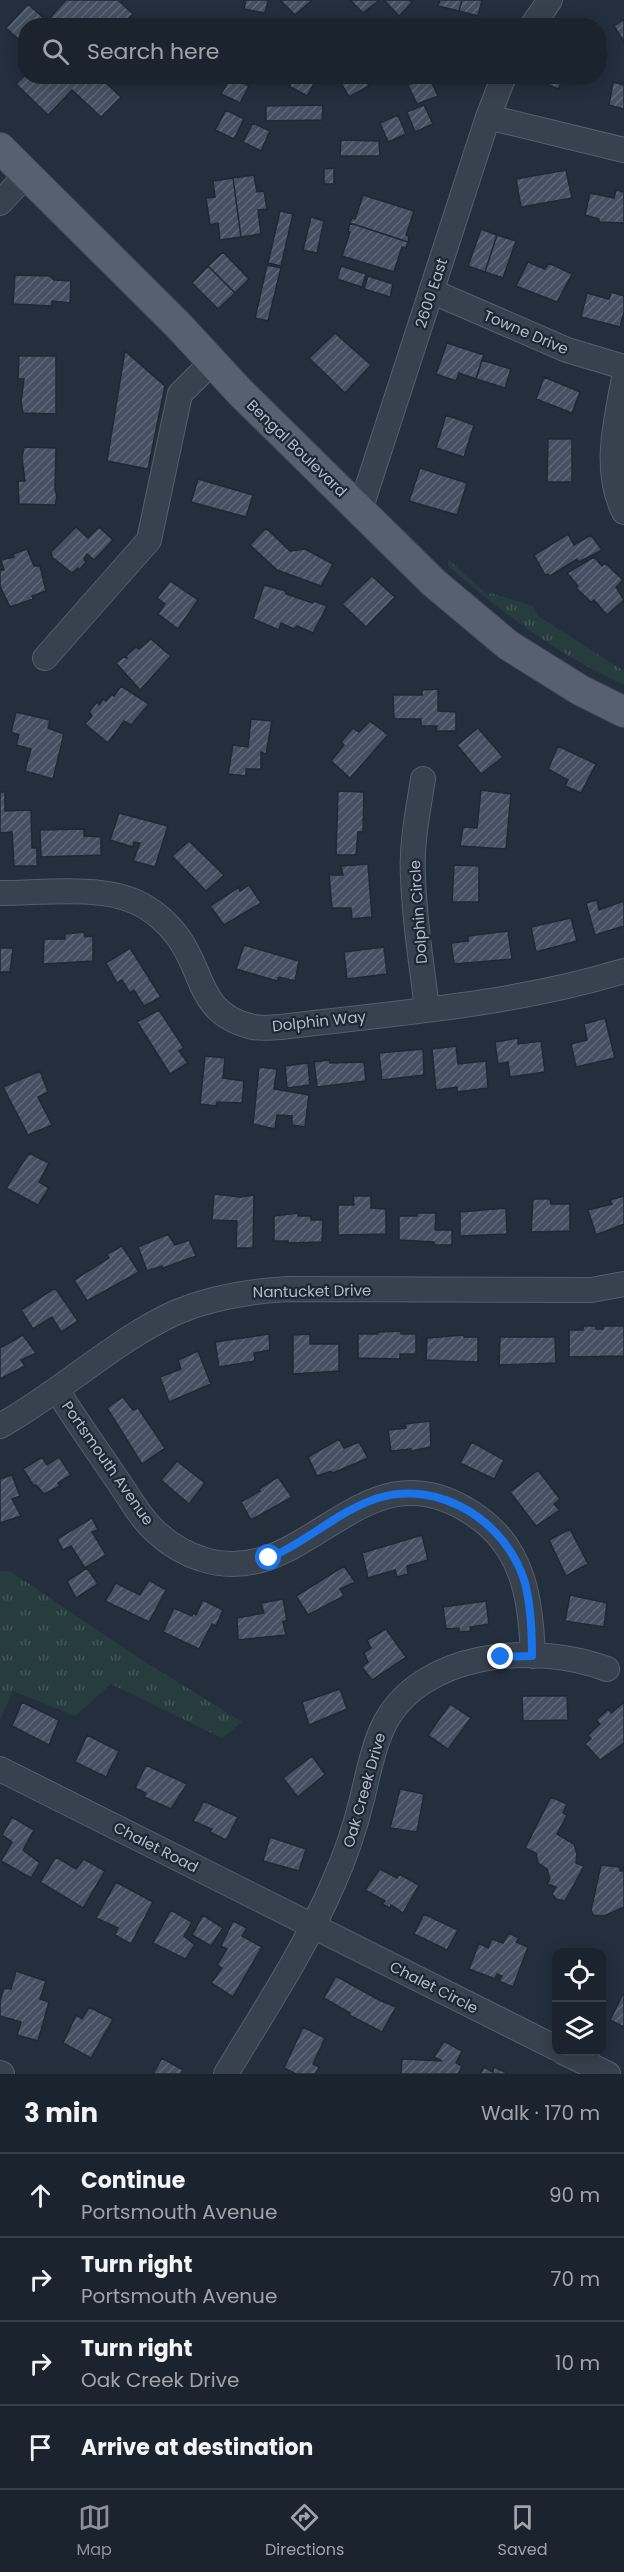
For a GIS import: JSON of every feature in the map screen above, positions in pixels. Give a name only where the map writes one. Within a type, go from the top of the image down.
[{"type":"main road","name":"Bengal Boulevard","points":[[0,148],[179,326],[211,363],[434,583],[499,638],[580,690],[624,712]]},
{"type":"street","points":[[538,18],[550,0]]},
{"type":"street","name":"2600 East","points":[[360,510],[488,117],[501,84]]},
{"type":"street","points":[[488,117],[624,150]]},
{"type":"street","points":[[0,202],[27,174]]},
{"type":"street","name":"Towne Drive","points":[[431,291],[567,350],[624,367]]},
{"type":"street","points":[[45,658],[150,540],[180,394],[211,363]]},
{"type":"street","points":[[624,378],[613,441],[613,472],[619,502],[624,512]]},
{"type":"street","name":"Dolphin Circle","points":[[423,779],[415,828],[412,873],[427,1010]]},
{"type":"street","name":"Dolphin Way","points":[[0,893],[109,894],[137,902],[161,918],[179,937],[199,984],[212,1004],[231,1019],[255,1028],[516,998],[624,971]]},
{"type":"street","name":"Nantucket Drive","points":[[0,1426],[144,1330],[177,1312],[214,1299],[251,1291],[289,1289],[591,1290],[624,1284]]},
{"type":"street","name":"Portsmouth Avenue","points":[[57,1390],[153,1530],[184,1552],[204,1560],[236,1563],[269,1558],[290,1550],[350,1510],[378,1498],[408,1493],[437,1496],[464,1506],[487,1524],[517,1564],[529,1603],[532,1656]]},
{"type":"street","name":"Oak Creek Drive","points":[[226,2074],[312,1926],[345,1856],[356,1824],[373,1753],[383,1727],[398,1705],[419,1685],[444,1670],[471,1660],[532,1656],[584,1660],[607,1669]]},
{"type":"street","name":"Chalet Road","points":[[0,1769],[312,1926]]},
{"type":"street","name":"Chalet Circle","points":[[312,1926],[552,2046]]},
{"type":"street","points":[[571,2056],[608,2074]]},
{"type":"green space","points":[[448,559],[488,595],[491,593],[533,606],[538,616],[624,671],[624,685],[554,647],[532,632],[448,566]]},
{"type":"green space","points":[[0,1571],[10,1571],[139,1658],[242,1722],[222,1738],[111,1684],[75,1716],[13,1691],[0,1720]]},
{"type":"building","points":[[66,0],[118,0],[133,14],[129,18],[50,18]]},
{"type":"building","points":[[246,0],[268,0],[265,13],[244,9]]},
{"type":"building","points":[[280,0],[310,0],[311,1],[295,15]]},
{"type":"building","points":[[350,0],[378,0],[378,1],[363,13]]},
{"type":"building","points":[[384,0],[409,0],[412,2],[399,16]]},
{"type":"building","points":[[440,0],[462,0],[459,11],[438,6]]},
{"type":"building","points":[[462,0],[482,0],[478,16],[459,11]]},
{"type":"building","points":[[28,4],[44,18],[18,18],[18,39],[6,28]]},
{"type":"building","points":[[624,21],[624,42],[614,26]]},
{"type":"building","points":[[18,82],[18,84],[107,84],[121,97],[101,117],[72,90],[48,115],[16,84]]},
{"type":"building","points":[[613,82],[624,85],[624,109],[609,105]]},
{"type":"building","points":[[227,84],[249,86],[240,103],[221,94]]},
{"type":"building","points":[[290,84],[314,84],[307,96],[289,86]]},
{"type":"building","points":[[341,84],[368,84],[369,86],[349,97]]},
{"type":"building","points":[[432,84],[438,96],[417,104],[408,85]]},
{"type":"building","points":[[547,84],[561,84],[558,89]]},
{"type":"building","points":[[323,105],[322,120],[266,121],[266,106]]},
{"type":"building","points":[[424,105],[433,124],[415,132],[407,112]]},
{"type":"building","points":[[226,110],[244,119],[234,139],[215,130]]},
{"type":"building","points":[[398,115],[406,134],[388,142],[380,123]]},
{"type":"building","points":[[253,123],[270,131],[261,151],[243,142]]},
{"type":"building","points":[[341,140],[379,141],[380,156],[340,156]]},
{"type":"building","points":[[334,168],[334,184],[324,184],[324,169]]},
{"type":"building","points":[[566,170],[572,198],[521,207],[516,179]]},
{"type":"building","points":[[254,175],[257,192],[264,191],[267,209],[258,210],[261,234],[241,237],[233,178]]},
{"type":"building","points":[[233,178],[241,237],[220,240],[218,223],[210,225],[206,198],[215,197],[213,181]]},
{"type":"building","points":[[616,190],[624,192],[624,223],[599,222],[599,219],[585,215],[590,193],[614,198]]},
{"type":"building","points":[[363,195],[414,211],[406,235],[409,236],[408,242],[350,223],[352,218],[355,219]]},
{"type":"building","points":[[280,211],[293,214],[281,266],[268,263]]},
{"type":"building","points":[[311,217],[324,221],[317,253],[303,250]]},
{"type":"building","points":[[350,223],[408,242],[406,248],[402,247],[394,272],[342,256],[350,232],[348,231]]},
{"type":"building","points":[[481,229],[497,235],[485,272],[468,266]]},
{"type":"building","points":[[497,235],[516,241],[503,278],[485,272]]},
{"type":"building","points":[[223,252],[249,279],[235,293],[208,266]]},
{"type":"building","points":[[528,262],[545,269],[549,263],[572,274],[557,302],[516,286]]},
{"type":"building","points":[[267,265],[281,268],[268,321],[255,318]]},
{"type":"building","points":[[208,266],[235,293],[218,309],[192,283]]},
{"type":"building","points":[[341,266],[366,274],[362,287],[337,279]]},
{"type":"building","points":[[15,275],[50,276],[54,280],[71,281],[70,303],[52,301],[52,306],[13,304]]},
{"type":"building","points":[[368,276],[393,284],[390,297],[364,289]]},
{"type":"building","points":[[611,292],[624,296],[624,312],[620,327],[581,317],[587,293],[609,299]]},
{"type":"building","points":[[335,333],[371,365],[345,393],[309,358]]},
{"type":"building","points":[[447,343],[484,355],[476,379],[459,373],[456,381],[436,374]]},
{"type":"building","points":[[125,351],[165,386],[148,469],[107,461]]},
{"type":"building","points":[[19,356],[56,356],[56,414],[23,413],[21,402],[24,379],[18,379]]},
{"type":"building","points":[[482,360],[511,369],[505,388],[476,379]]},
{"type":"building","points":[[544,377],[580,392],[572,413],[536,399]]},
{"type":"building","points":[[446,415],[474,425],[464,457],[436,448]]},
{"type":"building","points":[[548,439],[572,439],[572,482],[547,482]]},
{"type":"building","points":[[24,447],[56,448],[55,489],[57,497],[55,505],[19,504],[18,481],[25,481],[22,458]]},
{"type":"building","points":[[420,468],[467,483],[457,515],[409,501]]},
{"type":"building","points":[[198,479],[253,495],[246,517],[191,502]]},
{"type":"building","points":[[76,527],[88,538],[99,527],[113,540],[94,560],[87,554],[84,559],[86,562],[79,570],[78,568],[72,573],[52,557],[51,552]]},
{"type":"building","points":[[266,528],[290,551],[305,549],[333,564],[321,586],[277,570],[250,545]]},
{"type":"building","points":[[568,534],[574,545],[591,535],[602,550],[579,562],[577,559],[550,576],[545,575],[534,555]]},
{"type":"building","points":[[27,549],[34,566],[40,566],[46,591],[32,596],[33,599],[10,607],[0,586],[0,570],[4,570],[1,560],[14,557],[13,554]]},
{"type":"building","points":[[594,557],[602,566],[605,563],[623,580],[616,587],[624,600],[607,615],[594,600],[591,602],[576,588],[578,586],[567,573]]},
{"type":"building","points":[[372,576],[395,597],[366,627],[342,604]]},
{"type":"building","points":[[170,581],[198,600],[178,629],[158,614],[165,604],[157,598]]},
{"type":"building","points":[[264,585],[327,606],[313,633],[297,626],[294,629],[281,623],[279,630],[253,619]]},
{"type":"building","points":[[151,639],[171,656],[140,690],[116,663],[123,657],[127,658],[126,656],[136,647],[139,649]]},
{"type":"building","points":[[121,686],[149,704],[131,725],[124,721],[108,743],[85,724],[92,716],[89,712],[97,702],[99,705],[103,699],[106,701],[112,694],[114,696]]},
{"type":"building","points":[[438,689],[438,711],[456,712],[456,731],[436,731],[437,726],[421,726],[421,719],[394,719],[393,695],[422,695],[422,690]]},
{"type":"building","points":[[16,712],[50,720],[48,728],[64,734],[53,779],[25,771],[31,749],[16,745],[19,735],[11,732]]},
{"type":"building","points":[[251,719],[272,721],[266,754],[261,752],[261,769],[246,769],[246,776],[228,774],[233,745],[248,747]]},
{"type":"building","points":[[370,721],[388,735],[350,778],[331,761],[344,745],[341,742],[353,728],[359,732]]},
{"type":"building","points":[[478,728],[503,757],[481,774],[457,745]]},
{"type":"building","points":[[558,746],[596,764],[581,793],[565,786],[568,780],[548,769]]},
{"type":"building","points":[[481,790],[511,794],[506,849],[460,846],[463,827],[477,828]]},
{"type":"building","points":[[338,791],[364,792],[363,832],[358,832],[356,855],[336,855]]},
{"type":"building","points":[[0,792],[5,792],[5,811],[31,810],[32,848],[37,848],[37,866],[14,866],[12,832],[0,833]]},
{"type":"building","points":[[119,813],[168,826],[155,867],[133,861],[140,843],[134,842],[133,847],[110,840]]},
{"type":"building","points":[[84,829],[84,836],[101,837],[101,855],[41,857],[40,830]]},
{"type":"building","points":[[189,841],[224,875],[206,891],[172,856]]},
{"type":"building","points":[[368,864],[372,917],[352,919],[351,908],[332,908],[329,875],[343,875],[341,866]]},
{"type":"building","points":[[454,865],[479,866],[479,902],[452,902]]},
{"type":"building","points":[[249,885],[261,903],[224,925],[210,906],[239,887],[240,891]]},
{"type":"building","points":[[597,900],[599,910],[624,901],[624,926],[595,935],[586,903]]},
{"type":"building","points":[[571,918],[577,941],[536,952],[531,927]]},
{"type":"building","points":[[508,931],[512,959],[454,964],[451,943],[468,941],[468,936]]},
{"type":"building","points":[[84,932],[85,937],[93,936],[93,961],[43,964],[44,939],[65,939],[65,934]]},
{"type":"building","points":[[244,945],[299,961],[295,981],[279,977],[277,981],[236,969]]},
{"type":"building","points":[[384,947],[387,974],[347,979],[344,952]]},
{"type":"building","points":[[0,948],[13,948],[10,972],[0,972]]},
{"type":"building","points":[[130,948],[161,997],[144,1006],[134,990],[130,993],[122,980],[117,983],[106,963]]},
{"type":"building","points":[[159,1010],[184,1048],[179,1051],[188,1063],[170,1074],[137,1022]]},
{"type":"building","points":[[605,1018],[615,1058],[576,1067],[571,1044],[587,1040],[584,1024]]},
{"type":"building","points":[[518,1038],[518,1044],[541,1041],[545,1072],[510,1077],[508,1062],[498,1064],[495,1042]]},
{"type":"building","points":[[456,1046],[458,1064],[486,1061],[488,1088],[457,1092],[457,1087],[436,1090],[432,1049]]},
{"type":"building","points":[[423,1049],[424,1075],[382,1080],[379,1053]]},
{"type":"building","points":[[205,1056],[225,1058],[223,1078],[244,1081],[242,1103],[217,1102],[216,1106],[200,1104]]},
{"type":"building","points":[[329,1060],[330,1063],[364,1062],[366,1081],[317,1087],[314,1062]]},
{"type":"building","points":[[308,1063],[310,1085],[287,1088],[285,1066]]},
{"type":"building","points":[[259,1067],[277,1069],[274,1089],[309,1095],[305,1127],[292,1125],[292,1116],[277,1115],[275,1129],[253,1124]]},
{"type":"building","points":[[40,1071],[48,1092],[38,1097],[52,1125],[28,1135],[3,1087]]},
{"type":"building","points":[[29,1153],[49,1163],[39,1182],[49,1188],[38,1205],[6,1188]]},
{"type":"building","points":[[214,1194],[240,1197],[254,1195],[253,1248],[236,1248],[237,1221],[212,1220]]},
{"type":"building","points":[[353,1196],[371,1196],[371,1208],[386,1209],[386,1234],[338,1235],[338,1205],[354,1205]]},
{"type":"building","points":[[624,1196],[624,1224],[596,1235],[588,1210],[612,1204],[610,1200]]},
{"type":"building","points":[[533,1199],[550,1199],[551,1204],[570,1204],[570,1231],[531,1232]]},
{"type":"building","points":[[506,1208],[507,1234],[460,1236],[460,1212]]},
{"type":"building","points":[[298,1213],[298,1216],[311,1216],[311,1220],[323,1220],[322,1242],[274,1241],[274,1216]]},
{"type":"building","points":[[417,1213],[436,1213],[435,1230],[452,1230],[452,1245],[399,1240],[399,1216],[417,1216]]},
{"type":"building","points":[[168,1234],[175,1245],[189,1240],[196,1256],[163,1268],[162,1266],[147,1271],[138,1247]]},
{"type":"building","points":[[122,1246],[139,1272],[87,1301],[74,1280],[109,1258],[107,1254]]},
{"type":"building","points":[[55,1288],[78,1321],[61,1332],[52,1317],[33,1329],[21,1310]]},
{"type":"building","points":[[583,1326],[596,1326],[596,1329],[603,1329],[603,1326],[624,1326],[624,1356],[569,1357],[569,1330],[583,1330]]},
{"type":"building","points":[[401,1331],[401,1334],[416,1334],[416,1354],[400,1354],[400,1359],[358,1358],[358,1334]]},
{"type":"building","points":[[269,1334],[270,1350],[254,1353],[255,1361],[219,1367],[215,1342]]},
{"type":"building","points":[[310,1334],[310,1344],[339,1344],[339,1371],[293,1374],[293,1335]]},
{"type":"building","points":[[23,1335],[36,1353],[21,1360],[25,1366],[0,1379],[0,1348]]},
{"type":"building","points":[[464,1335],[464,1337],[478,1337],[478,1362],[426,1360],[427,1338]]},
{"type":"building","points":[[500,1337],[555,1337],[556,1363],[499,1365]]},
{"type":"building","points":[[198,1351],[211,1384],[169,1402],[160,1377],[181,1369],[178,1360]]},
{"type":"building","points":[[123,1397],[133,1410],[138,1408],[165,1448],[142,1464],[107,1408]]},
{"type":"building","points":[[430,1421],[431,1447],[411,1451],[411,1449],[391,1451],[388,1430],[406,1428],[405,1424]]},
{"type":"building","points":[[339,1439],[344,1448],[359,1442],[368,1458],[333,1473],[331,1471],[317,1476],[308,1457]]},
{"type":"building","points":[[472,1442],[504,1460],[494,1479],[460,1463]]},
{"type":"building","points":[[42,1457],[47,1465],[59,1457],[71,1475],[58,1483],[60,1486],[44,1494],[36,1485],[34,1486],[23,1469]]},
{"type":"building","points":[[177,1461],[205,1483],[189,1504],[161,1480]]},
{"type":"building","points":[[538,1470],[560,1499],[554,1504],[560,1510],[536,1526],[510,1492]]},
{"type":"building","points":[[12,1475],[20,1496],[12,1499],[21,1516],[0,1523],[0,1479]]},
{"type":"building","points":[[278,1477],[292,1497],[251,1520],[241,1502]]},
{"type":"building","points":[[92,1518],[98,1530],[92,1532],[106,1555],[85,1568],[71,1546],[63,1550],[57,1539]]},
{"type":"building","points":[[570,1529],[588,1564],[566,1576],[549,1540]]},
{"type":"building","points":[[422,1535],[428,1560],[407,1566],[408,1574],[397,1577],[395,1570],[368,1578],[362,1553]]},
{"type":"building","points":[[344,1566],[355,1582],[340,1589],[344,1596],[308,1615],[296,1596]]},
{"type":"building","points":[[87,1568],[98,1584],[76,1598],[67,1581]]},
{"type":"building","points":[[149,1580],[166,1590],[149,1622],[105,1601],[116,1583],[140,1595]]},
{"type":"building","points":[[570,1595],[607,1603],[604,1627],[565,1621]]},
{"type":"building","points":[[283,1599],[287,1620],[283,1622],[286,1635],[238,1640],[237,1618],[264,1613],[261,1603]]},
{"type":"building","points":[[203,1600],[223,1610],[216,1626],[212,1624],[199,1649],[163,1632],[174,1608],[192,1616],[193,1613],[196,1615]]},
{"type":"building","points":[[486,1601],[489,1624],[470,1627],[471,1631],[459,1632],[459,1628],[446,1629],[443,1607]]},
{"type":"building","points":[[386,1629],[406,1657],[372,1680],[362,1667],[368,1662],[364,1653],[371,1648],[367,1640]]},
{"type":"building","points":[[340,1689],[347,1709],[309,1725],[302,1702]]},
{"type":"building","points":[[522,1696],[567,1696],[568,1720],[523,1721]]},
{"type":"building","points":[[22,1702],[59,1720],[49,1745],[12,1726]]},
{"type":"building","points":[[624,1702],[624,1743],[600,1760],[585,1744],[591,1739],[588,1735],[600,1724],[596,1720],[609,1709],[611,1713]]},
{"type":"building","points":[[450,1704],[471,1718],[448,1749],[428,1735]]},
{"type":"building","points":[[87,1735],[119,1751],[106,1777],[75,1762]]},
{"type":"building","points":[[312,1756],[325,1774],[298,1797],[283,1778]]},
{"type":"building","points":[[146,1765],[187,1784],[171,1809],[144,1797],[146,1793],[135,1788]]},
{"type":"building","points":[[400,1789],[424,1794],[417,1832],[390,1828]]},
{"type":"building","points":[[551,1797],[567,1804],[563,1813],[567,1815],[557,1834],[574,1844],[577,1854],[576,1863],[584,1866],[565,1901],[556,1899],[552,1894],[556,1887],[547,1884],[550,1879],[547,1869],[538,1863],[536,1853],[525,1848]]},
{"type":"building","points":[[204,1801],[238,1817],[226,1840],[210,1832],[212,1829],[193,1821]]},
{"type":"building","points":[[12,1817],[34,1830],[23,1850],[40,1863],[31,1878],[1,1861],[12,1842],[2,1835]]},
{"type":"building","points":[[270,1837],[306,1849],[299,1871],[263,1861]]},
{"type":"building","points":[[56,1857],[76,1869],[84,1859],[105,1871],[83,1908],[40,1882]]},
{"type":"building","points":[[601,1865],[620,1867],[620,1871],[623,1871],[624,1866],[624,1907],[604,1916],[593,1915],[591,1910]]},
{"type":"building","points":[[380,1869],[397,1878],[399,1874],[419,1885],[403,1913],[391,1905],[390,1908],[382,1904],[385,1901],[365,1890]]},
{"type":"building","points":[[116,1882],[153,1902],[131,1944],[115,1935],[118,1928],[96,1918]]},
{"type":"building","points":[[171,1910],[192,1922],[184,1936],[195,1945],[185,1959],[153,1943]]},
{"type":"building","points":[[424,1914],[458,1930],[447,1950],[414,1934]]},
{"type":"building","points":[[203,1915],[223,1928],[211,1946],[192,1935]]},
{"type":"building","points":[[233,1921],[247,1928],[242,1936],[262,1947],[233,1997],[211,1983],[222,1968],[217,1965],[227,1949],[221,1946]]},
{"type":"building","points":[[509,1933],[519,1938],[516,1942],[528,1947],[513,1987],[499,1981],[502,1976],[497,1974],[495,1979],[469,1969],[479,1943],[488,1948],[492,1939],[503,1943]]},
{"type":"building","points":[[16,1971],[46,1981],[40,1999],[49,2002],[38,2041],[17,2035],[21,2022],[0,2016],[0,2001],[4,1988],[11,1989]]},
{"type":"building","points":[[336,1976],[396,2007],[382,2032],[349,2015],[350,2013],[324,1998]]},
{"type":"building","points":[[624,1994],[624,2027],[610,2020]]},
{"type":"building","points":[[89,2007],[113,2019],[91,2058],[63,2043],[76,2015],[82,2019]]},
{"type":"building","points":[[303,2027],[325,2038],[313,2064],[319,2067],[315,2074],[296,2074],[284,2068]]},
{"type":"building","points":[[444,2041],[462,2051],[456,2063],[462,2066],[458,2074],[401,2074],[402,2059],[442,2061],[434,2057]]},
{"type":"building","points":[[162,2058],[183,2070],[181,2074],[153,2074]]},
{"type":"building","points":[[484,2067],[493,2072],[494,2067],[509,2074],[480,2074]]},
{"type":"route","points":[[269,1558],[290,1550],[350,1510],[378,1498],[408,1493],[437,1496],[464,1506],[487,1524],[507,1547],[525,1582],[529,1603],[532,1656],[501,1657]]}]
